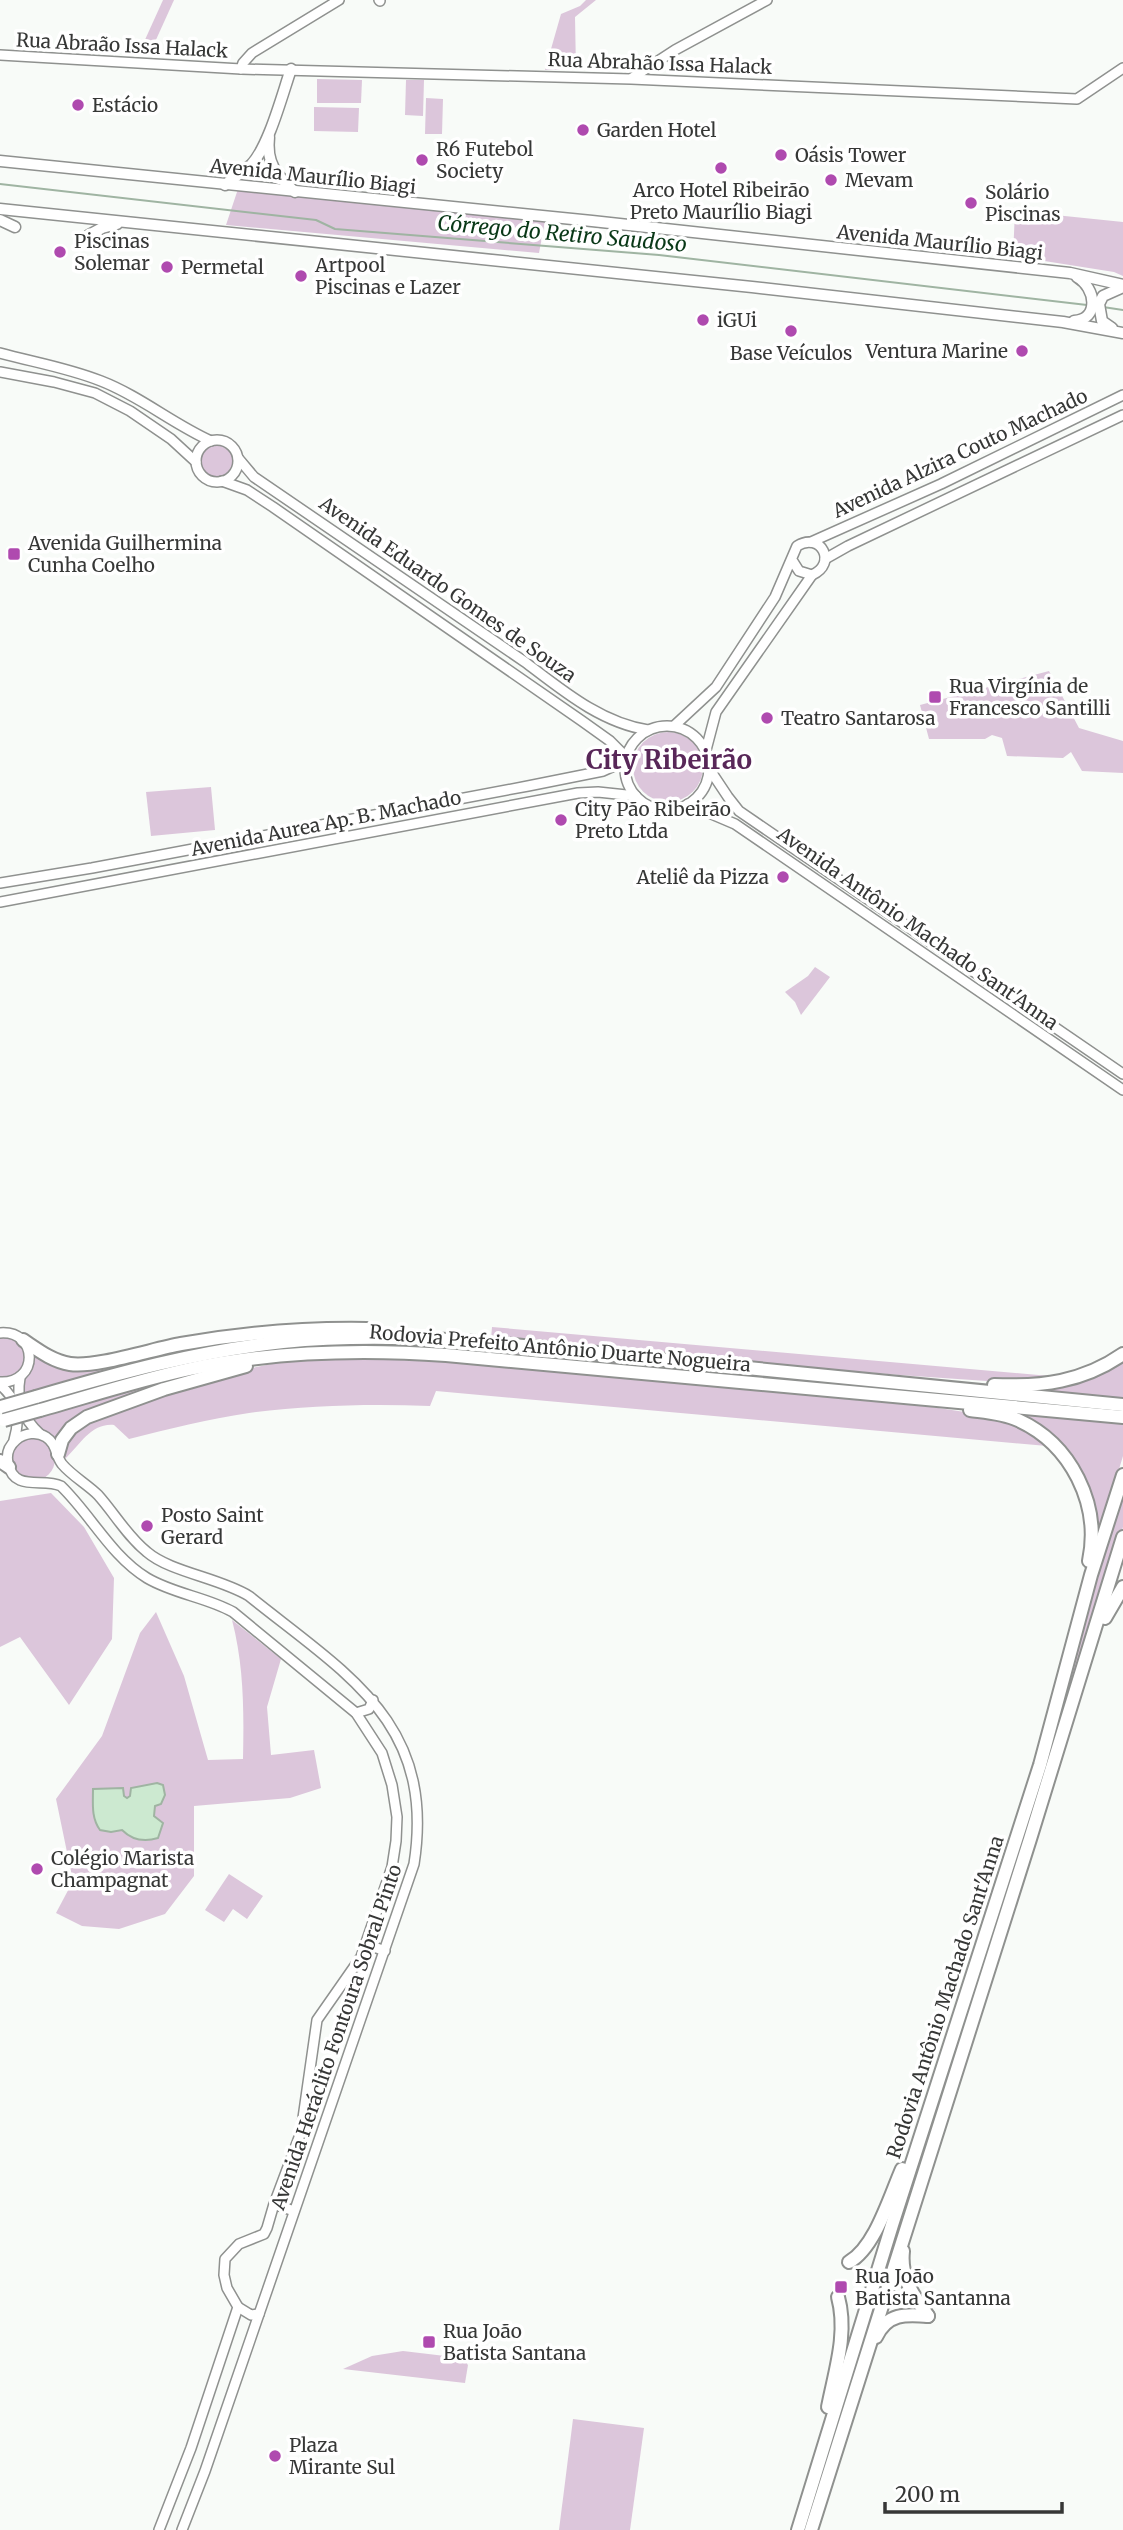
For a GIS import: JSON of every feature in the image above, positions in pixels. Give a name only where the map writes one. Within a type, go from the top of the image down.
[{"type":"highway","points":[[23,1340],[50,1358],[80,1365],[182,1344],[286,1331],[396,1331],[489,1344]]},
{"type":"highway","name":"Rodovia Prefeito Antônio Duarte Nogueira","points":[[1,1407],[182,1358],[262,1345],[371,1337],[489,1344],[1123,1405]]},
{"type":"highway","points":[[58,1456],[62,1440],[77,1422],[123,1402],[229,1371],[335,1352]]},
{"type":"highway","name":"Rodovia Prefeito Antônio Duarte Nogueira","points":[[2,1421],[189,1369],[261,1357],[335,1352],[435,1354],[1123,1417]]},
{"type":"highway","points":[[789,1372],[1036,1385],[1077,1377],[1104,1366],[1123,1354]]},
{"type":"highway","points":[[862,1393],[1009,1416],[1044,1437],[1067,1460],[1087,1500],[1093,1532],[1069,1660]]},
{"type":"highway","name":"Rodovia Antônio Machado Sant'Anna","points":[[798,2530],[920,2134],[1033,1788],[1091,1575],[1123,1475]]},
{"type":"highway","name":"Rodovia Antônio Machado Sant'Anna","points":[[811,2530],[1123,1537]]},
{"type":"highway","points":[[1084,1666],[1106,1614],[1123,1587]]},
{"type":"highway","points":[[849,2262],[857,2258],[868,2244],[920,2134]]},
{"type":"highway","points":[[860,2375],[880,2327],[893,2317],[905,2313],[928,2316],[906,2284],[902,2262],[905,2230]]},
{"type":"highway","points":[[815,2474],[842,2337],[843,2315],[838,2297]]},
{"type":"main road","points":[[225,185],[257,156],[270,130],[291,69]]},
{"type":"main road","points":[[270,130],[268,158],[280,179],[295,193]]},
{"type":"main road","name":"Avenida Maurílio Biagi","points":[[0,161],[592,221],[1070,274],[1123,286]]},
{"type":"main road","points":[[241,173],[261,173],[280,179]]},
{"type":"main road","points":[[0,209],[1063,322],[1120,333]]},
{"type":"main road","points":[[0,220],[15,227]]},
{"type":"main road","points":[[89,235],[102,228],[127,222]]},
{"type":"main road","points":[[1070,274],[1086,283],[1098,295]]},
{"type":"main road","points":[[1098,295],[1123,286]]},
{"type":"main road","points":[[1095,313],[1098,295]]},
{"type":"main road","points":[[1063,322],[1082,320],[1095,313]]},
{"type":"main road","points":[[1095,313],[1120,333]]},
{"type":"street","points":[[241,69],[251,53],[339,0]]},
{"type":"street","points":[[631,79],[675,50],[767,0]]},
{"type":"street","name":"Rua Abraão Issa Halack","points":[[0,55],[241,69]]},
{"type":"street","name":"Rua Abrahão Issa Halack","points":[[241,69],[631,79],[1077,99],[1123,68]]},
{"type":"street","points":[[0,353],[100,381],[136,398],[192,433],[211,441],[225,442],[231,446],[238,458],[234,473],[222,481],[209,481],[203,477],[189,453],[130,411],[95,393],[0,372]]},
{"type":"street","points":[[95,393],[100,381]]},
{"type":"street","name":"Avenida Alzira Couto Machado","points":[[811,542],[941,484],[1123,395]]},
{"type":"street","name":"Avenida Alzira Couto Machado","points":[[825,559],[848,545],[1123,415]]},
{"type":"street","points":[[1061,425],[1068,441]]},
{"type":"street","points":[[196,462],[203,445],[211,441]]},
{"type":"street","name":"Avenida Eduardo Gomes de Souza","points":[[238,458],[254,477],[525,662],[557,687],[611,720],[627,727],[648,730]]},
{"type":"street","name":"Avenida Eduardo Gomes de Souza","points":[[222,481],[247,490],[439,621],[610,741],[625,759]]},
{"type":"street","points":[[941,484],[948,498]]},
{"type":"street","points":[[288,517],[296,506]]},
{"type":"street","points":[[674,726],[710,694],[775,597],[797,547],[811,542],[823,550],[825,559],[822,568],[812,575],[716,712],[706,750]]},
{"type":"street","points":[[792,560],[799,571],[812,575]]},
{"type":"street","points":[[439,621],[446,610]]},
{"type":"street","points":[[740,650],[754,660]]},
{"type":"street","points":[[550,698],[557,687]]},
{"type":"street","points":[[674,726],[687,730],[698,738],[706,750],[710,770],[701,794],[680,808],[662,810],[645,804],[636,796],[626,779],[625,759],[636,738],[648,730],[674,726]]},
{"type":"street","name":"Avenida Aurea Ap. B. Machado","points":[[0,883],[528,786],[603,771],[625,759]]},
{"type":"street","name":"Avenida Antônio Machado Sant'Anna","points":[[710,770],[739,810],[1123,1074]]},
{"type":"street","points":[[528,786],[532,802]]},
{"type":"street","name":"Avenida Aurea Ap. B. Machado","points":[[0,902],[532,802],[598,792],[636,796]]},
{"type":"street","name":"Avenida Antônio Machado Sant'Anna","points":[[688,804],[736,824],[1123,1090]]},
{"type":"street","points":[[356,818],[359,834]]},
{"type":"street","points":[[774,850],[783,840]]},
{"type":"street","points":[[164,853],[168,871]]},
{"type":"street","points":[[92,868],[95,885]]},
{"type":"street","points":[[887,927],[894,917]]},
{"type":"street","points":[[1048,1039],[1055,1028]]},
{"type":"street","points":[[0,1332],[11,1333],[23,1340]]},
{"type":"street","name":"Avenida Heráclito Fontoura Sobral Pinto","points":[[23,1340],[30,1360],[20,1378],[18,1390],[27,1422],[52,1441],[62,1464],[97,1494],[129,1535],[148,1553],[169,1564],[236,1587],[353,1680],[373,1700],[388,1720],[410,1763],[418,1819],[414,1864],[205,2471],[182,2530]]},
{"type":"street","points":[[0,1384],[20,1378]]},
{"type":"street","points":[[0,1384],[10,1395],[18,1424],[4,1464]]},
{"type":"street","points":[[14,1441],[26,1434],[40,1434]]},
{"type":"street","name":"Avenida Heráclito Fontoura Sobral Pinto","points":[[4,1464],[22,1482],[50,1482],[61,1486],[130,1566],[167,1589],[223,1606],[233,1612],[356,1713],[382,1753],[392,1785],[397,1817],[392,1867],[361,1957],[317,2020],[301,2132],[274,2204],[268,2228],[264,2234],[239,2244],[225,2259],[227,2288],[238,2307]]},
{"type":"street","points":[[356,1713],[369,1709],[373,1700]]},
{"type":"street","points":[[366,1944],[385,1951]]},
{"type":"street","points":[[274,2204],[294,2211]]},
{"type":"street","points":[[159,2530],[191,2448],[238,2307],[251,2315],[259,2314]]},
{"type":"street","points":[[225,2347],[238,2345],[245,2354]]},
{"type":"shaded area","points":[[163,0],[174,0],[150,53],[139,53]]},
{"type":"shaded area","points":[[586,0],[596,0],[575,17],[576,70],[545,70],[561,14],[580,6]]},
{"type":"shaded area","points":[[317,79],[362,80],[361,103],[317,103]]},
{"type":"shaded area","points":[[406,80],[424,80],[423,116],[405,115]]},
{"type":"shaded area","points":[[426,98],[443,99],[442,134],[425,134]]},
{"type":"shaded area","points":[[314,107],[359,108],[358,132],[314,131]]},
{"type":"shaded area","points":[[238,189],[545,221],[539,253],[226,225]]},
{"type":"shaded area","points":[[1015,211],[1123,222],[1123,276],[1114,272],[1013,256]]},
{"type":"shaded area","points":[[217,443],[229,449],[235,461],[229,473],[217,479],[205,473],[199,461],[205,449]]},
{"type":"shaded area","points":[[1049,671],[1079,728],[1123,741],[1123,773],[1082,771],[1071,752],[1063,758],[1007,756],[1002,738],[992,735],[985,739],[929,739],[920,705]]},
{"type":"shaded area","points":[[661,732],[675,732],[688,738],[697,747],[703,774],[693,792],[675,802],[661,802],[648,796],[639,787],[633,774],[633,760],[639,747],[648,738]]},
{"type":"shaded area","points":[[211,787],[215,830],[151,836],[146,792]]},
{"type":"shaded area","points":[[815,967],[830,977],[801,1015],[795,1002],[785,992],[808,976]]},
{"type":"shaded area","points":[[492,1327],[1061,1377],[1016,1383],[899,1375],[491,1339]]},
{"type":"shaded area","points":[[0,1335],[14,1337],[26,1353],[19,1372],[0,1379]]},
{"type":"shaded area","points":[[259,1338],[153,1358],[23,1395],[22,1382],[33,1354],[66,1367],[183,1346]]},
{"type":"shaded area","points":[[346,1342],[483,1349],[866,1383],[1123,1413],[709,1375],[284,1351],[39,1407],[38,1402],[130,1375],[252,1350]]},
{"type":"shaded area","points":[[327,1358],[437,1361],[932,1407],[991,1416],[1024,1426],[1047,1446],[436,1391],[430,1406],[340,1406],[272,1410],[219,1418],[129,1439],[114,1425],[106,1425],[93,1431],[66,1458],[62,1456],[66,1440],[90,1418],[247,1369],[286,1361]]},
{"type":"shaded area","points":[[1123,1358],[1123,1400],[1007,1389],[1029,1389]]},
{"type":"shaded area","points":[[209,1371],[126,1398],[57,1444],[30,1420],[171,1379]]},
{"type":"shaded area","points":[[985,1408],[1123,1421],[1123,1456],[1097,1542],[1095,1522],[1060,1448]]},
{"type":"shaded area","points":[[33,1437],[48,1444],[55,1459],[48,1474],[33,1481],[18,1474],[11,1459],[18,1444]]},
{"type":"shaded area","points":[[1123,1489],[1123,1527],[1099,1609],[808,2530],[803,2530],[1037,1789]]},
{"type":"shaded area","points":[[51,1493],[84,1527],[114,1578],[112,1639],[69,1705],[20,1637],[0,1647],[0,1501]]},
{"type":"shaded area","points":[[156,1612],[184,1676],[208,1760],[243,1759],[241,1672],[232,1620],[281,1659],[267,1707],[271,1755],[314,1750],[321,1788],[290,1798],[194,1806],[194,1876],[165,1914],[119,1929],[82,1926],[56,1913],[73,1881],[56,1799],[102,1736],[140,1633]]},
{"type":"shaded area","points":[[157,1783],[163,1785],[165,1795],[161,1804],[155,1806],[154,1816],[163,1823],[158,1838],[139,1839],[122,1830],[100,1830],[94,1815],[93,1789],[123,1788],[127,1798],[131,1788]]},
{"type":"shaded area","points":[[229,1874],[263,1896],[247,1919],[233,1909],[224,1922],[205,1910]]},
{"type":"shaded area","points":[[403,2351],[462,2358],[468,2365],[465,2383],[343,2369],[372,2356]]},
{"type":"shaded area","points":[[573,2419],[644,2428],[630,2530],[559,2530]]},
{"type":"waterway","name":"Córrego do Retiro Saudoso","points":[[0,184],[316,220],[335,229],[659,255],[1087,305]]},
{"type":"waterway","name":"Córrego do Retiro Saudoso","points":[[1103,307],[1123,310]]},
{"type":"place","name":"Estácio","points":[[78,105]]},
{"type":"place","name":"Garden Hotel","points":[[583,130]]},
{"type":"place","name":"Oásis Tower","points":[[781,155]]},
{"type":"place","name":"R6 Futebol Society","points":[[422,160]]},
{"type":"place","name":"Arco Hotel Ribeirão Preto Maurílio Biagi","points":[[721,168]]},
{"type":"place","name":"Mevam","points":[[831,180]]},
{"type":"place","name":"Solário Piscinas","points":[[971,203]]},
{"type":"place","name":"Piscinas Solemar","points":[[60,252]]},
{"type":"place","name":"Permetal","points":[[167,267]]},
{"type":"place","name":"Artpool Piscinas e Lazer","points":[[301,276]]},
{"type":"place","name":"iGUi","points":[[703,320]]},
{"type":"place","name":"Base Veículos","points":[[791,331]]},
{"type":"place","name":"Ventura Marine","points":[[1022,351]]},
{"type":"place","name":"Avenida Guilhermina Cunha Coelho","points":[[14,554]]},
{"type":"place","name":"Rua Virgínia de Francesco Santilli","points":[[935,697]]},
{"type":"place","name":"Teatro Santarosa","points":[[767,718]]},
{"type":"place","name":"City Pão Ribeirão Preto Ltda","points":[[561,820]]},
{"type":"place","name":"Ateliê da Pizza","points":[[783,877]]},
{"type":"place","name":"Posto Saint Gerard","points":[[147,1526]]},
{"type":"place","name":"Colégio Marista Champagnat","points":[[37,1869]]},
{"type":"place","name":"Rua João Batista Santanna","points":[[841,2287]]},
{"type":"place","name":"Rua João Batista Santana","points":[[429,2342]]},
{"type":"place","name":"Plaza Mirante Sul","points":[[275,2456]]},
{"type":"district","name":"City Ribeirão","points":[[669,760]]}]
